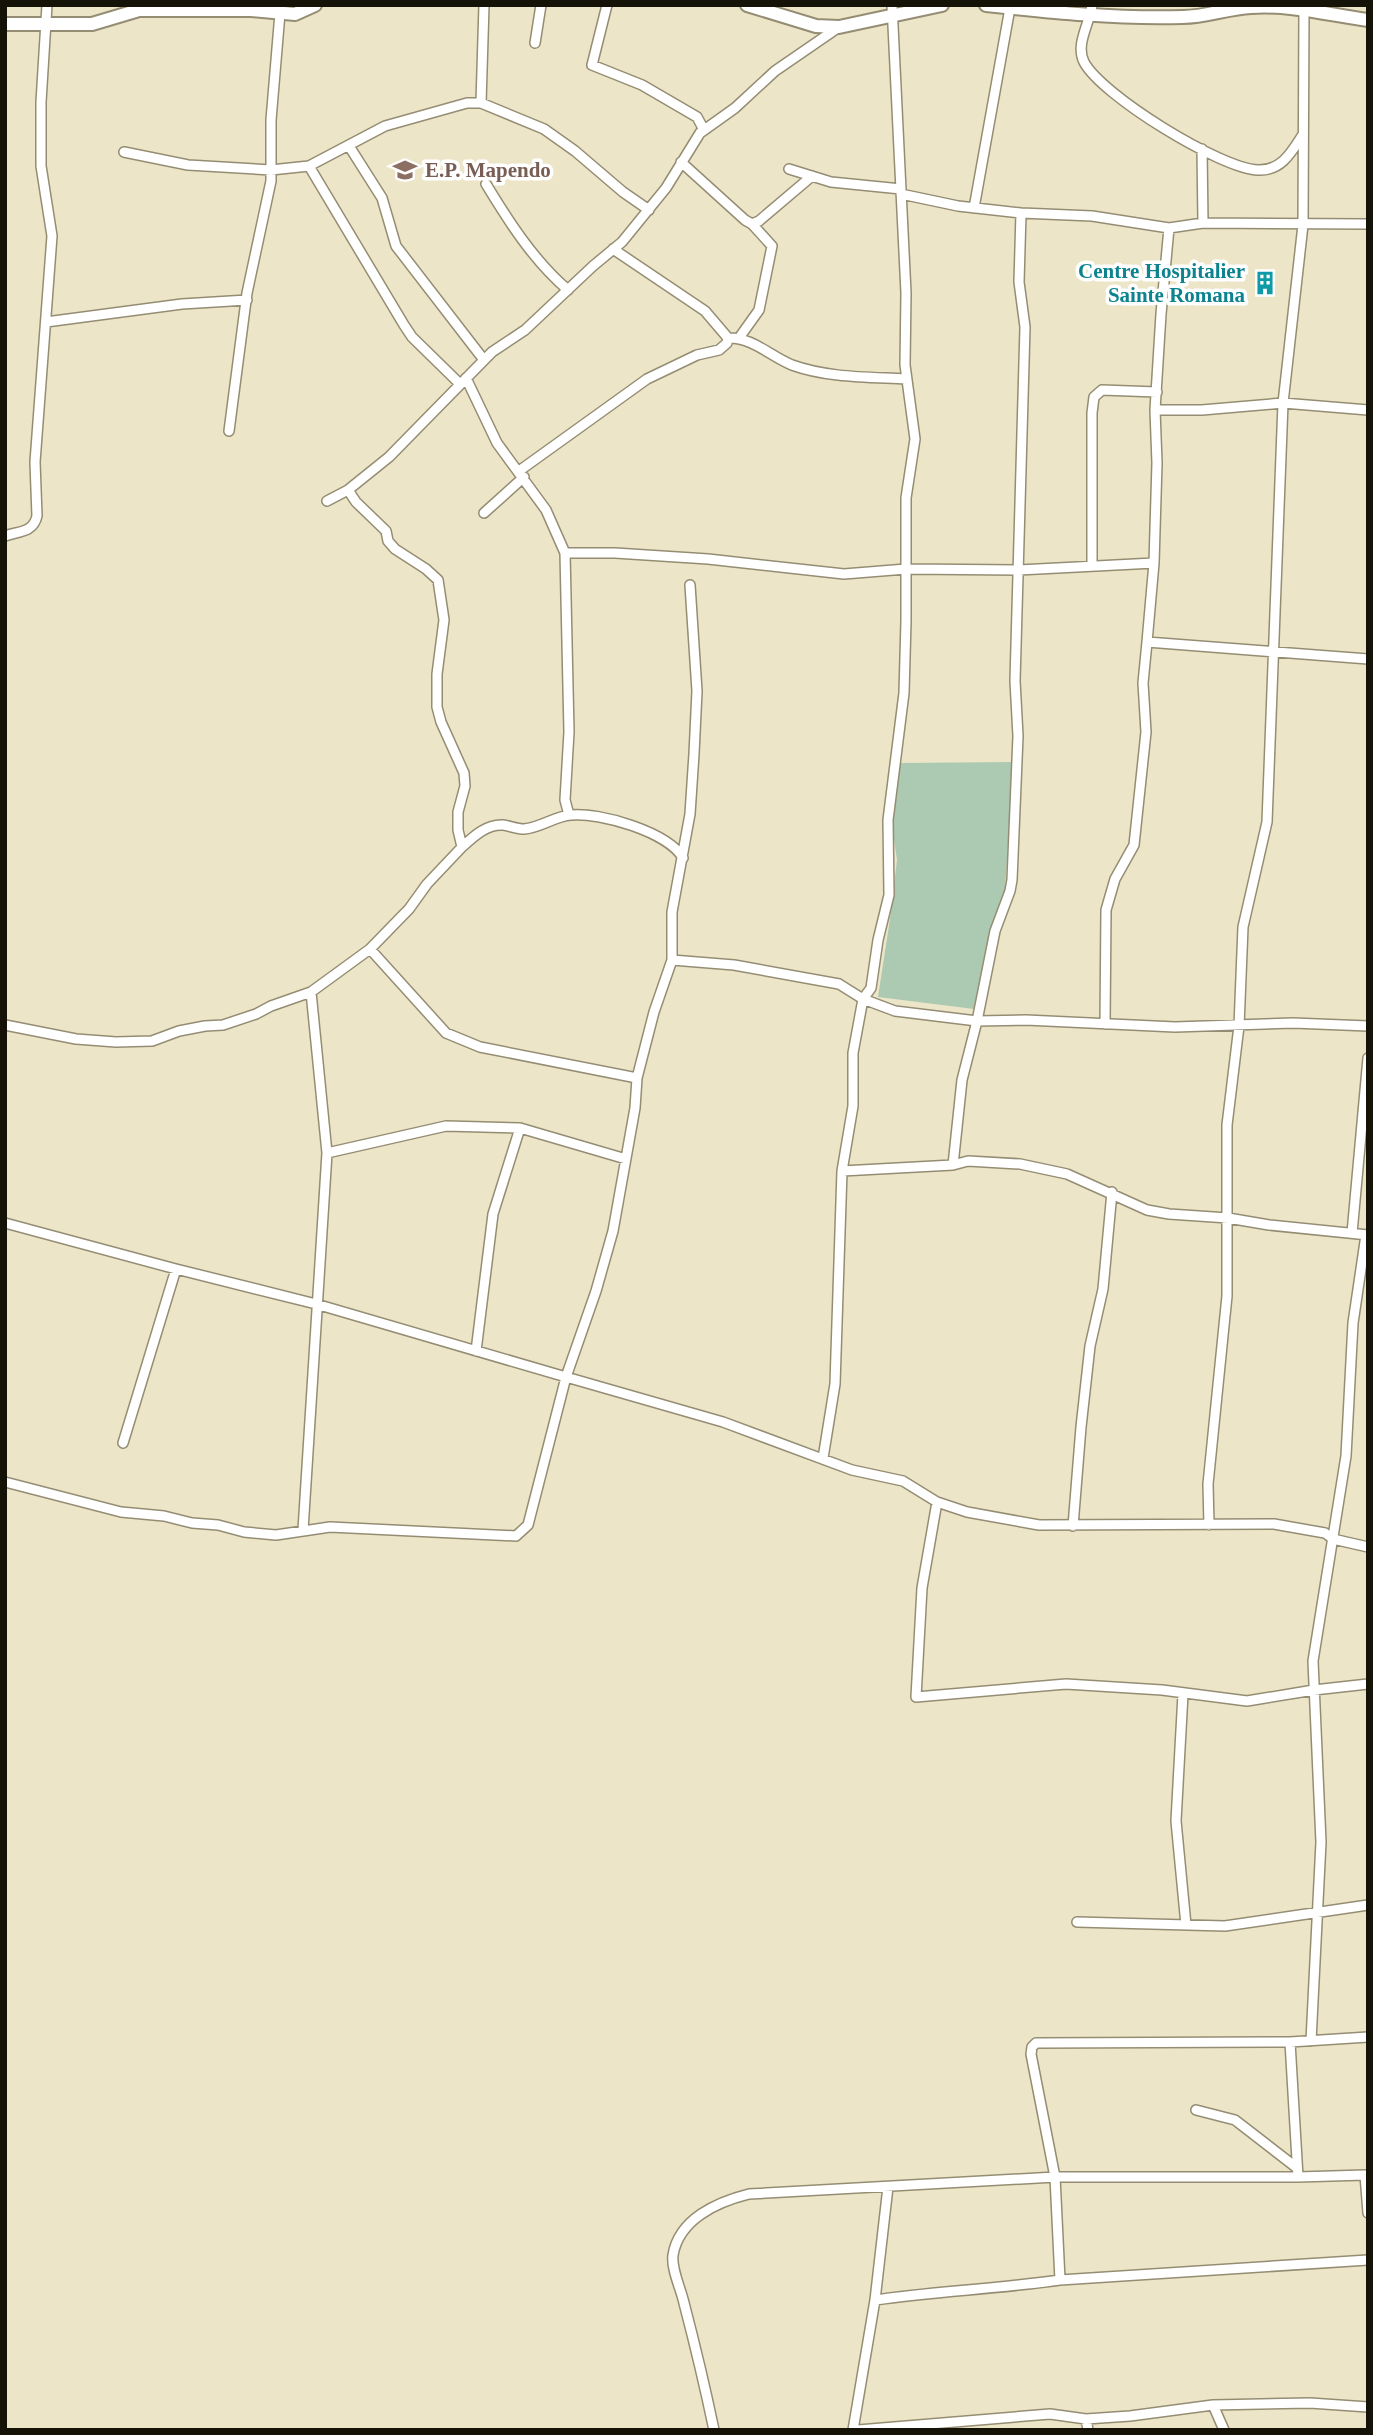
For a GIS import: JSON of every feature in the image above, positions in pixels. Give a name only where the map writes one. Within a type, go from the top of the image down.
[{"type":"street","points":[[5,536],[27,531],[37,516],[35,462],[52,236],[41,166],[41,102],[47,5]]},
{"type":"street","points":[[5,24],[99,23],[139,8],[229,7],[295,14],[315,5]]},
{"type":"street","points":[[481,103],[484,5]]},
{"type":"street","points":[[535,43],[541,5]]},
{"type":"street","points":[[607,5],[592,65],[642,85],[697,117],[704,130]]},
{"type":"street","points":[[747,5],[804,23],[839,27]]},
{"type":"street","points":[[327,500],[348,490],[405,442],[484,360],[525,330],[614,249],[666,188],[704,130],[735,108],[775,71],[839,27],[892,11],[942,5]]},
{"type":"street","points":[[986,5],[1186,17],[1251,7],[1304,8],[1368,20]]},
{"type":"street","points":[[974,208],[1010,8]]},
{"type":"street","points":[[1209,1525],[1208,1484],[1227,1296],[1227,1125],[1238,1026],[1243,927],[1267,822],[1283,403],[1303,225],[1304,8]]},
{"type":"street","points":[[824,1458],[835,1384],[842,1171],[853,1106],[853,1053],[863,999],[871,988],[878,940],[889,895],[888,820],[904,693],[906,498],[915,439],[906,379],[906,293],[892,11]]},
{"type":"street","points":[[1092,11],[1080,48],[1088,68],[1136,110],[1202,149],[1242,167],[1259,170],[1273,168],[1287,160],[1303,135]]},
{"type":"street","points":[[229,431],[247,300],[271,181],[271,120],[281,13]]},
{"type":"street","points":[[124,152],[188,165],[271,170],[309,166],[384,126],[467,103],[481,103],[544,129],[649,210]]},
{"type":"street","points":[[349,146],[382,198],[396,246],[484,360]]},
{"type":"street","points":[[1202,149],[1203,223]]},
{"type":"street","points":[[681,162],[745,220],[752,223],[772,246],[759,310],[739,338]]},
{"type":"street","points":[[309,166],[404,326],[412,337],[463,381],[487,425],[547,510],[565,553],[569,732],[565,800],[569,815]]},
{"type":"street","points":[[789,169],[831,182],[901,191],[974,208],[1093,216],[1170,228],[1203,223],[1368,224]]},
{"type":"street","points":[[752,223],[759,221],[812,176]]},
{"type":"street","points":[[486,184],[550,275],[568,290]]},
{"type":"street","points":[[953,1165],[962,1080],[995,931],[1012,880],[1018,736],[1016,681],[1025,327],[1019,282],[1021,213]]},
{"type":"street","points":[[1105,1024],[1106,910],[1115,879],[1134,845],[1146,732],[1143,683],[1154,563],[1157,463],[1155,410],[1170,228]]},
{"type":"street","points":[[614,249],[705,312],[728,338],[739,338],[804,368],[826,373],[906,379]]},
{"type":"street","points":[[46,322],[182,304],[247,300]]},
{"type":"street","points":[[484,513],[521,474],[647,379],[697,355],[719,350],[727,344],[728,338]]},
{"type":"street","points":[[1091,566],[1094,397],[1102,390],[1157,392]]},
{"type":"street","points":[[1155,410],[1202,410],[1283,403],[1368,410]]},
{"type":"street","points":[[348,490],[356,502],[386,531],[388,541],[395,549],[438,580],[444,620],[437,707],[464,773],[465,786],[458,812],[462,847]]},
{"type":"street","points":[[565,553],[695,558],[844,574],[906,569],[1019,570],[1154,563]]},
{"type":"street","points":[[5,1482],[121,1512],[164,1516],[244,1532],[276,1535],[330,1527],[516,1536],[528,1525],[566,1377],[596,1291],[613,1231],[635,1108],[637,1078],[654,1012],[673,960],[672,912],[691,814],[697,691],[690,585]]},
{"type":"street","points":[[1147,642],[1368,659]]},
{"type":"street","points":[[5,1025],[76,1039],[152,1041],[179,1031],[231,1023],[311,992],[370,949],[409,909],[462,847],[486,829],[500,824],[526,829],[569,815],[592,815],[622,823],[669,842],[682,858]]},
{"type":"street","points":[[370,949],[446,1033],[457,1039],[480,1047],[637,1078]]},
{"type":"street","points":[[673,960],[734,964],[839,984],[863,999],[895,1011],[977,1021],[1026,1020],[1175,1027],[1293,1023],[1368,1026]]},
{"type":"street","points":[[303,1530],[327,1153],[311,992]]},
{"type":"street","points":[[1352,1233],[1368,1058]]},
{"type":"street","points":[[327,1153],[446,1126],[520,1128],[626,1159]]},
{"type":"street","points":[[476,1351],[493,1214],[520,1128]]},
{"type":"street","points":[[842,1171],[953,1165],[968,1161],[1020,1164],[1068,1174],[1147,1210],[1367,1234],[1353,1323],[1346,1456],[1313,1661],[1320,1786],[1318,1912],[1311,2041]]},
{"type":"street","points":[[1073,1526],[1090,1346],[1103,1289],[1112,1192]]},
{"type":"street","points":[[5,1223],[316,1304],[723,1422],[852,1470],[903,1481],[937,1502],[967,1512],[1039,1525],[1274,1524],[1325,1533],[1334,1539],[1368,1547]]},
{"type":"street","points":[[123,1443],[176,1269]]},
{"type":"street","points":[[937,1502],[922,1588],[916,1697],[1066,1684],[1162,1690],[1247,1701],[1368,1684]]},
{"type":"street","points":[[1183,1694],[1176,1821],[1186,1925]]},
{"type":"street","points":[[1077,1922],[1225,1926],[1368,1905]]},
{"type":"street","points":[[1060,2280],[1055,2177],[1031,2054],[1036,2043],[1290,2042],[1368,2037]]},
{"type":"street","points":[[1290,2042],[1298,2173]]},
{"type":"street","points":[[1196,2110],[1235,2120],[1298,2173]]},
{"type":"street","points":[[714,2430],[702,2371],[672,2259],[681,2233],[700,2214],[723,2201],[749,2194],[1055,2177],[1298,2173],[1366,2175],[1368,2213]]},
{"type":"street","points":[[888,2187],[856,2430],[1050,2414],[1086,2418],[1130,2416],[1213,2405],[1310,2403],[1368,2407]]},
{"type":"street","points":[[875,2300],[924,2293],[1006,2288],[1060,2280],[1368,2260]]},
{"type":"street","points":[[1213,2405],[1224,2430]]},
{"type":"street","points":[[1086,2418],[1088,2430]]},
{"type":"green space","points":[[1013,762],[1005,892],[989,935],[974,1009],[878,997],[897,860],[892,826],[900,763]]},
{"type":"place","name":"E.P. Mapendo","points":[[405,170]]},
{"type":"place","name":"Centre Hospitalier Sainte Romana","points":[[1265,283]]}]
